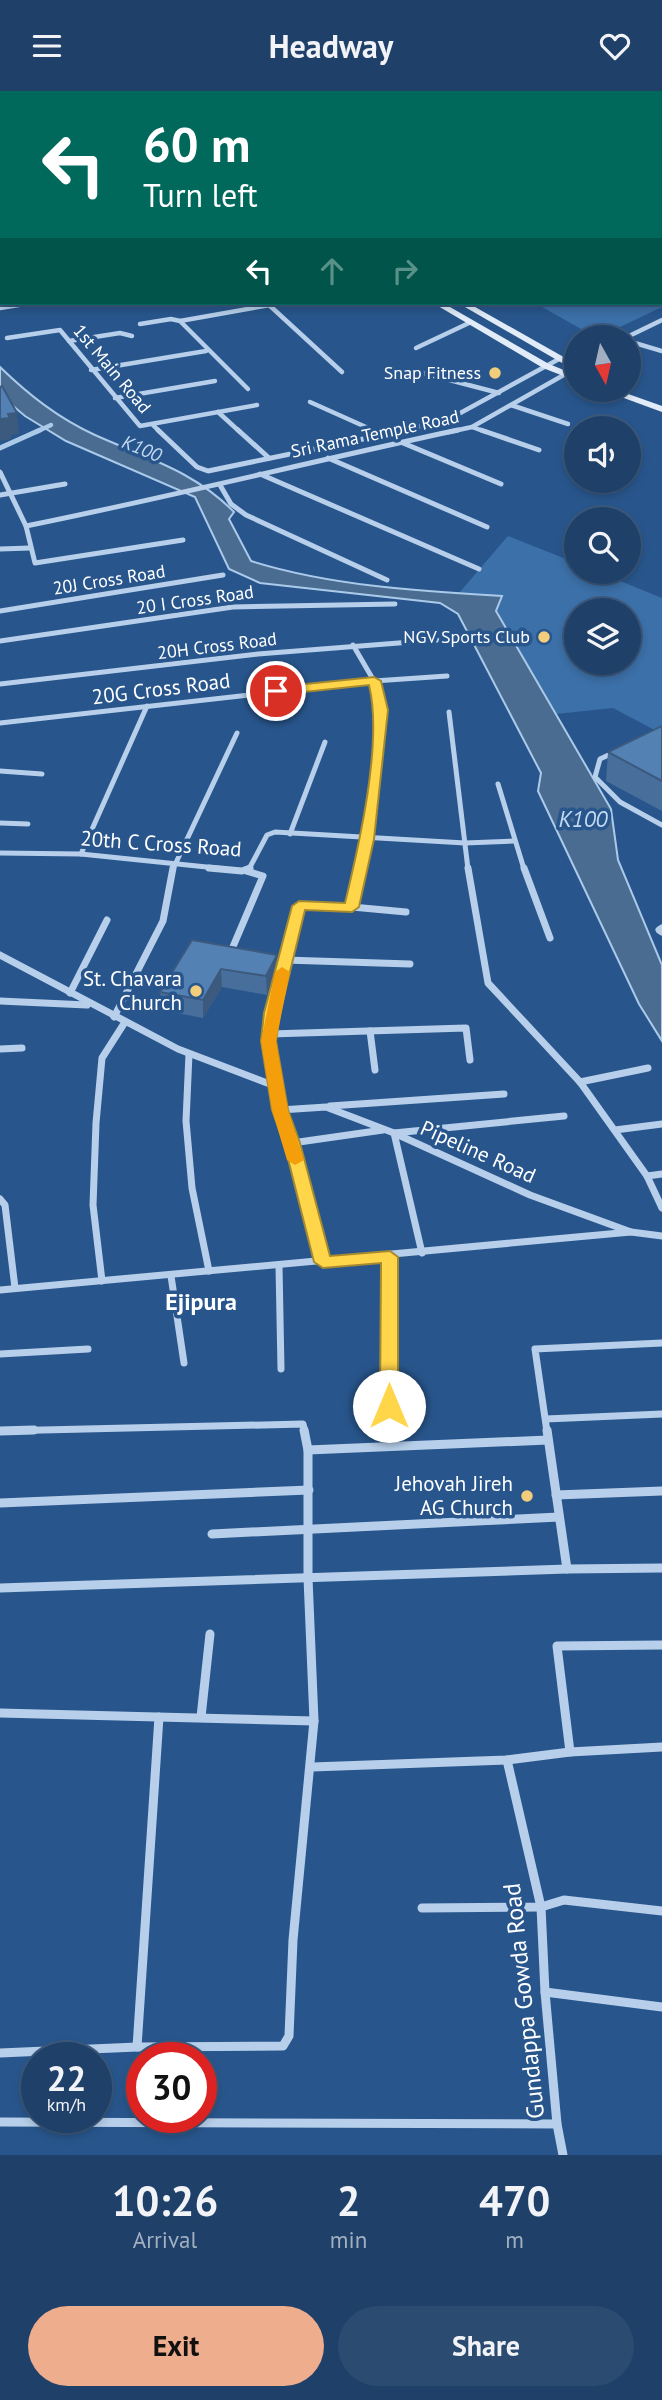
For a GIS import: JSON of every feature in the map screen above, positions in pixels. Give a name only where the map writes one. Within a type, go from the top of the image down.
[{"type":"main road","points":[[440,305],[564,374]]},
{"type":"main road","points":[[464,305],[564,362]]},
{"type":"main road","points":[[641,392],[662,399]]},
{"type":"main road","points":[[641,402],[662,409]]},
{"type":"street","points":[[139,324],[171,319],[180,321],[263,305]]},
{"type":"street","points":[[269,305],[342,372]]},
{"type":"street","points":[[641,331],[662,320]]},
{"type":"street","points":[[180,321],[206,351],[248,389]]},
{"type":"street","points":[[415,348],[469,323]]},
{"type":"street","name":"1st Main Road","points":[[7,338],[60,330],[139,426],[153,425]]},
{"type":"street","points":[[69,341],[120,333],[132,336]]},
{"type":"street","points":[[641,344],[662,351]]},
{"type":"street","points":[[91,370],[206,351]]},
{"type":"street","points":[[153,425],[203,470],[422,427],[453,417],[559,359]]},
{"type":"street","points":[[415,371],[499,393]]},
{"type":"street","name":"Sri Rama Temple Road","points":[[26,526],[178,495],[259,473],[472,427],[564,375]]},
{"type":"street","points":[[115,398],[215,381]]},
{"type":"street","points":[[310,402],[380,434]]},
{"type":"street","points":[[153,425],[257,405]]},
{"type":"street","points":[[511,405],[564,423]]},
{"type":"street","points":[[218,412],[269,458]]},
{"type":"street","points":[[472,427],[539,450]]},
{"type":"street","points":[[402,443],[501,484]]},
{"type":"street","points":[[327,458],[487,527]]},
{"type":"street","points":[[0,472],[26,526],[35,563],[184,540]]},
{"type":"street","points":[[259,473],[479,569]]},
{"type":"street","points":[[0,495],[65,484]]},
{"type":"street","points":[[220,485],[230,504],[246,515],[387,580]]},
{"type":"street","points":[[0,549],[30,548]]},
{"type":"street","name":"20J Cross Road","points":[[0,611],[223,575]]},
{"type":"street","name":"20 I Cross Road","points":[[0,641],[233,607],[396,604]]},
{"type":"street","name":"20H Cross Road","points":[[0,684],[353,645],[437,640]]},
{"type":"street","points":[[352,907],[367,839],[382,710],[374,681],[353,645]]},
{"type":"street","name":"20G Cross Road","points":[[0,723],[374,681],[447,676]]},
{"type":"street","points":[[81,854],[147,706]]},
{"type":"street","points":[[449,712],[465,843],[488,983],[580,1082],[646,1176],[662,1208]]},
{"type":"street","points":[[114,1017],[163,921],[174,864],[237,733]]},
{"type":"street","points":[[290,834],[325,742]]},
{"type":"street","points":[[620,749],[600,759],[595,777],[620,802],[662,825]]},
{"type":"street","points":[[0,771],[42,773]]},
{"type":"street","points":[[498,784],[514,841],[550,938]]},
{"type":"street","points":[[0,823],[28,824]]},
{"type":"street","name":"20th C Cross Road","points":[[0,853],[81,854],[246,871],[267,835],[465,843],[514,841]]},
{"type":"street","points":[[232,949],[263,876],[246,871]]},
{"type":"street","points":[[323,1262],[275,1086],[268,1041],[272,1013],[299,906],[406,912]]},
{"type":"street","points":[[70,993],[107,920]]},
{"type":"street","points":[[0,955],[125,1023],[189,1054],[275,1086]]},
{"type":"street","points":[[285,960],[410,964]]},
{"type":"street","points":[[0,1001],[91,1005]]},
{"type":"street","points":[[102,1281],[93,1205],[96,1123],[102,1058],[125,1023]]},
{"type":"street","points":[[270,1034],[467,1028],[470,1060]]},
{"type":"street","points":[[370,1031],[375,1070]]},
{"type":"street","points":[[0,1049],[22,1048]]},
{"type":"street","points":[[189,1054],[186,1121],[188,1148],[192,1188],[209,1271]]},
{"type":"street","points":[[580,1082],[648,1068]]},
{"type":"street","points":[[326,1107],[504,1094]]},
{"type":"street","name":"Pipeline Road","points":[[280,1110],[326,1107],[394,1133],[530,1195],[631,1232],[662,1236]]},
{"type":"street","points":[[422,1252],[394,1133],[564,1116]]},
{"type":"street","points":[[615,1130],[662,1124]]},
{"type":"street","points":[[292,1143],[384,1130]]},
{"type":"street","points":[[646,1176],[662,1174]]},
{"type":"street","points":[[0,1199],[5,1205],[15,1288]]},
{"type":"street","points":[[0,1290],[390,1257],[631,1232]]},
{"type":"street","points":[[389,1406],[390,1257]]},
{"type":"street","points":[[279,1266],[281,1369]]},
{"type":"street","points":[[171,1276],[184,1363]]},
{"type":"street","points":[[567,1569],[535,1349],[662,1343]]},
{"type":"street","points":[[0,1354],[88,1349]]},
{"type":"street","points":[[546,1419],[662,1414]]},
{"type":"street","points":[[0,1431],[297,1423],[305,1427],[314,1721],[312,1767],[293,1940],[289,2036],[283,2046],[217,2046]]},
{"type":"street","points":[[307,1450],[548,1440]]},
{"type":"street","points":[[0,1503],[309,1490]]},
{"type":"street","points":[[556,1495],[662,1491]]},
{"type":"street","points":[[212,1534],[559,1517]]},
{"type":"street","points":[[0,1588],[662,1568]]},
{"type":"street","points":[[201,1717],[210,1634]]},
{"type":"street","points":[[570,1752],[557,1646],[662,1644]]},
{"type":"street","points":[[0,1713],[314,1721]]},
{"type":"street","points":[[137,2042],[159,1717]]},
{"type":"street","points":[[312,1767],[507,1760],[570,1752],[662,1747]]},
{"type":"street","name":"Gundappa Gowda Road","points":[[507,1760],[541,1907],[545,1992],[557,2124],[563,2155]]},
{"type":"street","points":[[422,1908],[541,1907],[564,1900],[662,1911]]},
{"type":"street","points":[[545,1992],[662,2007]]},
{"type":"street","points":[[0,2053],[126,2047]]},
{"type":"street","points":[[0,2122],[557,2124]]},
{"type":"shaded area","points":[[539,305],[662,305],[624,325],[574,325]]},
{"type":"shaded area","name":"NGV Sports Club","points":[[508,536],[564,558],[564,584],[628,584],[662,598],[662,734],[613,708],[556,714],[496,610],[502,596],[459,593]]},
{"type":"water","name":"K100","points":[[0,367],[33,396],[69,421],[169,467],[219,498],[234,512],[229,519],[251,561],[344,582],[502,596],[496,611],[611,809],[618,860],[662,965],[662,1041],[639,1004],[538,791],[541,773],[458,614],[440,603],[260,583],[229,569],[195,497],[66,441],[25,416],[0,395]]},
{"type":"building","points":[[2,386],[17,413],[8,414],[10,418],[0,419],[0,387]]},
{"type":"building","points":[[662,726],[662,781],[608,752]]},
{"type":"building","points":[[192,940],[277,955],[266,976],[221,969],[203,1000],[160,992]]},
{"type":"waterway","points":[[36,432],[51,425]]},
{"type":"waterway","points":[[0,448],[40,430]]},
{"type":"slow traffic","points":[[282,972],[268,1041],[280,1110],[295,1160]]},
{"type":"place","name":"Snap Fitness","points":[[495,373]]},
{"type":"place","name":"NGV Sports Club","points":[[544,637]]},
{"type":"place","name":"St. Chavara Church","points":[[196,991]]},
{"type":"place","name":"Jehovah Jireh AG Church","points":[[527,1496]]},
{"type":"district","name":"Ejipura","points":[[201,1302]]},
{"type":"route","points":[[276,691],[374,681],[382,710],[367,839],[352,907],[306,904],[299,906],[272,1013],[268,1041],[280,1110],[292,1143],[323,1262],[390,1257],[389,1406]]}]
